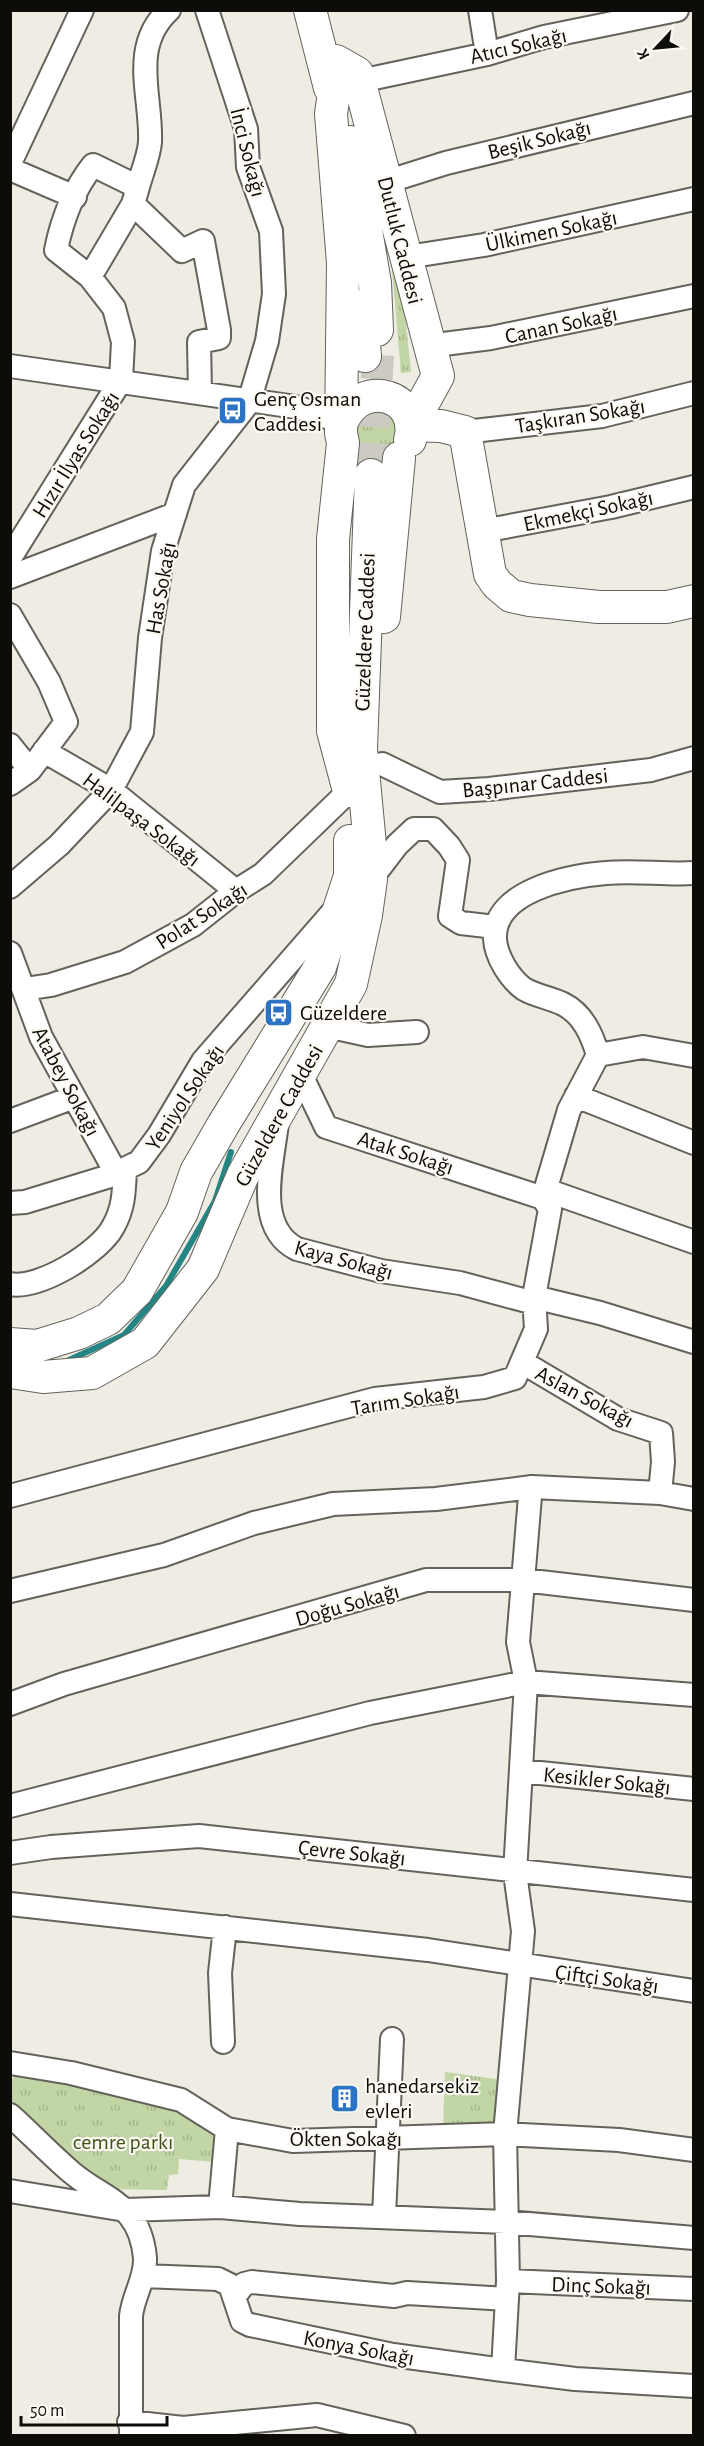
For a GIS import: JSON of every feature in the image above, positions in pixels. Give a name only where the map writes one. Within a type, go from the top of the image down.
[{"type":"main road","name":"Dutluk Caddesi","points":[[310,10],[333,100],[355,226],[372,356],[375,283],[336,61],[321,10]]},
{"type":"main road","points":[[336,61],[357,73],[360,81]]},
{"type":"main road","name":"Dutluk Caddesi","points":[[360,81],[428,346],[438,376],[411,424]]},
{"type":"main road","points":[[333,100],[331,114],[343,263],[342,433],[333,539],[333,731],[349,791]]},
{"type":"main road","points":[[342,433],[355,402],[377,394],[400,403],[411,424],[411,437],[399,458],[384,612],[380,798],[370,845]]},
{"type":"main road","points":[[411,424],[441,426],[465,432],[490,574],[497,584],[511,596],[599,607],[667,607],[693,601]]},
{"type":"main road","points":[[342,433],[357,460],[368,465],[379,466],[399,458]]},
{"type":"main road","name":"Güzeldere Caddesi","points":[[10,1344],[38,1346],[79,1333],[108,1319],[137,1292],[182,1212],[196,1172],[320,967],[350,876],[349,791],[353,564],[365,475],[360,748],[370,845],[370,879],[366,915],[351,984],[243,1175],[203,1269],[145,1343],[92,1373],[43,1377],[10,1372]]},
{"type":"street","points":[[10,163],[82,10]]},
{"type":"street","points":[[90,277],[136,196],[150,143],[143,60],[159,19],[169,10]]},
{"type":"street","name":"İnci Sokağı","points":[[207,10],[246,129],[248,167],[271,231],[274,294],[267,341],[249,402]]},
{"type":"street","points":[[480,10],[487,54]]},
{"type":"street","name":"Atıcı Sokağı","points":[[360,81],[487,54],[544,37],[677,10]]},
{"type":"street","name":"Beşik Sokağı","points":[[386,182],[457,160],[693,103]]},
{"type":"street","points":[[121,380],[123,342],[114,308],[90,277],[56,250],[62,222],[82,179],[93,165],[136,196],[182,251],[203,241],[219,338],[199,342],[200,393]]},
{"type":"street","points":[[10,169],[75,196]]},
{"type":"street","name":"Ülkimen Sokağı","points":[[407,257],[484,245],[693,199]]},
{"type":"street","name":"Canan Sokağı","points":[[428,346],[491,338],[693,296]]},
{"type":"street","points":[[10,366],[121,380],[249,402],[296,407],[342,433]]},
{"type":"street","name":"Hızır İlyas Sokağı","points":[[10,558],[121,380]]},
{"type":"street","name":"Taşkıran Sokağı","points":[[465,432],[603,416],[693,393]]},
{"type":"street","name":"Has Sokağı","points":[[10,888],[59,845],[111,790],[142,732],[154,616],[164,551],[184,485],[249,402]]},
{"type":"street","name":"Ekmekçi Sokağı","points":[[483,531],[611,507],[693,487]]},
{"type":"street","points":[[10,578],[175,514]]},
{"type":"street","points":[[10,615],[49,682],[66,722],[30,770],[10,784]]},
{"type":"street","points":[[10,745],[30,770]]},
{"type":"street","name":"Halilpaşa Sokağı","points":[[44,751],[111,790],[236,891]]},
{"type":"street","name":"Başpınar Caddesi","points":[[382,764],[440,792],[489,789],[651,770],[693,758]]},
{"type":"street","name":"Polat Sokağı","points":[[25,989],[51,985],[125,962],[193,925],[236,891],[264,874],[349,791]]},
{"type":"street","points":[[370,879],[397,845],[414,829],[433,829],[458,860],[450,916],[461,923],[495,927]]},
{"type":"street","points":[[693,873],[606,873],[562,880],[526,894],[505,907],[495,927],[496,952],[508,971],[524,988],[564,1004],[583,1020],[598,1055],[643,1047],[693,1056]]},
{"type":"street","name":"Yeniyol Sokağı","points":[[10,1203],[25,1202],[121,1171],[139,1162],[203,1061],[342,902]]},
{"type":"street","name":"Atabey Sokağı","points":[[10,953],[41,1037],[74,1097],[121,1171]]},
{"type":"street","points":[[327,1026],[368,1035],[417,1032]]},
{"type":"street","name":"Tarım Sokağı","points":[[10,1496],[375,1400],[484,1387],[515,1378],[536,1329],[534,1300],[549,1227],[550,1209],[544,1194],[570,1110],[598,1055]]},
{"type":"street","name":"Atak Sokağı","points":[[300,1073],[326,1127],[693,1242]]},
{"type":"street","points":[[576,1096],[693,1143]]},
{"type":"street","points":[[10,1121],[74,1097]]},
{"type":"street","name":"Kaya Sokağı","points":[[279,1112],[269,1204],[273,1226],[284,1243],[297,1249],[381,1271],[460,1283],[600,1313],[693,1342]]},
{"type":"street","points":[[10,1284],[35,1282],[68,1267],[112,1230],[123,1205],[121,1171]]},
{"type":"street","name":"Aslan Sokağı","points":[[522,1362],[618,1419],[662,1433],[663,1462],[660,1493]]},
{"type":"street","points":[[503,2370],[508,2290],[505,2134],[523,1931],[516,1869],[526,1682],[518,1642],[532,1487]]},
{"type":"street","points":[[10,1591],[164,1555],[254,1523],[333,1504],[436,1499],[532,1487],[660,1493],[693,1499]]},
{"type":"street","name":"Doğu Sokağı","points":[[10,1704],[64,1684],[426,1580],[523,1580],[693,1600]]},
{"type":"street","points":[[10,1806],[369,1713],[526,1682],[693,1695]]},
{"type":"street","name":"Kesikler Sokağı","points":[[521,1771],[693,1789]]},
{"type":"street","name":"Çevre Sokağı","points":[[10,1853],[51,1847],[199,1836],[693,1890]]},
{"type":"street","name":"Çiftçi Sokağı","points":[[10,1904],[428,1950],[520,1966],[693,1990]]},
{"type":"street","points":[[223,2042],[220,1972],[225,1927]]},
{"type":"street","points":[[384,2216],[392,2039]]},
{"type":"street","name":"Ökten Sokağı","points":[[10,2063],[72,2073],[181,2100],[227,2129],[292,2140],[505,2134],[619,2140],[693,2150]]},
{"type":"street","points":[[10,2115],[73,2174],[115,2200],[138,2229],[145,2259],[143,2276],[133,2302],[131,2316],[130,2429],[183,2428],[317,2415],[404,2436]]},
{"type":"street","points":[[220,2207],[227,2129]]},
{"type":"street","points":[[10,2191],[124,2210],[220,2207],[300,2214],[506,2222],[693,2238]]},
{"type":"street","points":[[143,2276],[218,2279],[230,2285],[236,2296]]},
{"type":"street","name":"Dinç Sokağı","points":[[236,2296],[244,2284],[252,2282],[394,2296],[407,2293],[508,2290],[693,2289]]},
{"type":"street","name":"Konya Sokağı","points":[[236,2296],[242,2321],[250,2325],[393,2355],[575,2379],[693,2385]]},
{"type":"green space","points":[[387,211],[402,287],[411,372],[401,373]]},
{"type":"green space","points":[[364,407],[394,412],[399,440],[389,449],[378,454],[368,453],[356,445],[352,420]]},
{"type":"green space","name":"cemre parkı","points":[[20,2071],[180,2107],[221,2132],[215,2162],[179,2159],[178,2174],[169,2175],[167,2190],[105,2189],[11,2107],[11,2080]]},
{"type":"green space","points":[[445,2072],[503,2080],[500,2129],[443,2132]]},
{"type":"waterway","points":[[69,1360],[124,1335],[166,1286],[215,1201],[231,1152]]},
{"type":"tunnel","points":[[371,475],[378,355]]},
{"type":"place","name":"Genç Osman Caddesi","points":[[233,411]]},
{"type":"place","name":"Güzeldere","points":[[279,1012]]},
{"type":"place","name":"hanedarsekiz evleri","points":[[344,2098]]}]
